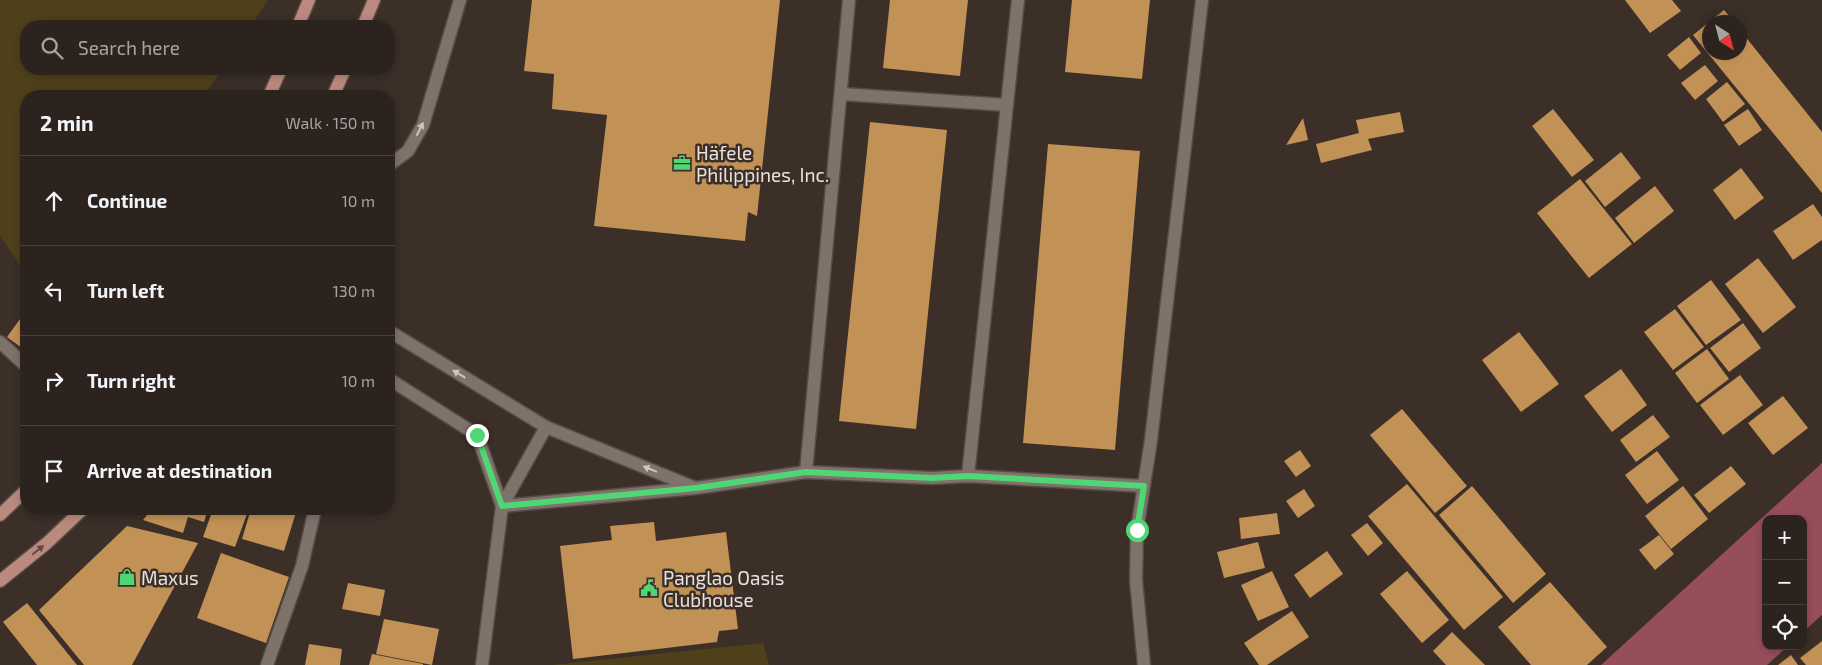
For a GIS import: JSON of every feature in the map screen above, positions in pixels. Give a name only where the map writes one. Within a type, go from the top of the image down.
[{"type":"main road","points":[[301,20],[309,0]]},
{"type":"main road","points":[[365,20],[374,0]]},
{"type":"main road","points":[[272,90],[278,75]]},
{"type":"main road","points":[[336,90],[342,75]]},
{"type":"main road","points":[[0,515],[20,496]]},
{"type":"main road","points":[[0,581],[47,543],[77,515]]},
{"type":"street","points":[[395,161],[408,151],[423,126],[460,0]]},
{"type":"street","points":[[806,472],[849,0]]},
{"type":"street","points":[[968,476],[1018,0]]},
{"type":"street","points":[[1144,665],[1136,580],[1137,530],[1144,486],[1202,0]]},
{"type":"street","points":[[841,94],[1007,105]]},
{"type":"street","points":[[395,336],[546,427],[696,488]]},
{"type":"street","points":[[0,342],[20,360]]},
{"type":"street","points":[[395,383],[477,435],[502,506]]},
{"type":"street","points":[[482,665],[502,506],[546,427]]},
{"type":"street","points":[[502,506],[696,488],[806,472],[932,478],[968,476],[1144,486]]},
{"type":"street","points":[[267,665],[302,566],[314,515]]},
{"type":"shaded area","points":[[0,0],[268,0],[255,20],[20,20],[20,75],[218,75],[208,90],[20,90],[20,265],[0,236]]},
{"type":"shaded area","points":[[1822,463],[1822,615],[1807,628],[1807,515],[1765,515]]},
{"type":"shaded area","points":[[1762,518],[1762,650],[1784,650],[1767,665],[1601,665]]},
{"type":"shaded area","points":[[763,643],[769,665],[551,665]]},
{"type":"building","name":"Häfele Philippines, Inc.","points":[[532,0],[780,0],[757,216],[748,212],[745,241],[594,226],[607,115],[552,109],[554,74],[524,71]]},
{"type":"building","points":[[890,0],[968,0],[960,76],[883,68]]},
{"type":"building","points":[[1072,0],[1150,0],[1142,79],[1065,72]]},
{"type":"building","points":[[1625,0],[1672,0],[1681,11],[1650,33]]},
{"type":"building","points":[[1724,10],[1728,15],[1718,15]]},
{"type":"building","points":[[1702,28],[1702,46],[1693,35]]},
{"type":"building","points":[[1689,37],[1701,53],[1680,70],[1667,55]]},
{"type":"building","points":[[1747,39],[1822,132],[1822,193],[1713,60],[1747,60]]},
{"type":"building","points":[[1705,65],[1718,81],[1695,100],[1681,83]]},
{"type":"building","points":[[1727,82],[1745,104],[1723,122],[1706,99]]},
{"type":"building","points":[[1553,109],[1594,160],[1572,177],[1532,126]]},
{"type":"building","points":[[1748,109],[1762,130],[1739,146],[1724,125]]},
{"type":"building","points":[[1400,112],[1404,132],[1368,139],[1372,150],[1321,163],[1316,144],[1359,133],[1356,120]]},
{"type":"building","points":[[1303,118],[1308,140],[1286,145]]},
{"type":"building","points":[[870,122],[947,130],[916,429],[839,421]]},
{"type":"building","points":[[1048,144],[1140,151],[1115,450],[1023,443]]},
{"type":"building","points":[[1621,152],[1641,178],[1605,207],[1585,181]]},
{"type":"building","points":[[1741,168],[1764,198],[1735,220],[1713,190]]},
{"type":"building","points":[[1580,179],[1632,244],[1589,278],[1537,213]]},
{"type":"building","points":[[1655,186],[1674,211],[1634,243],[1615,218]]},
{"type":"building","points":[[1813,204],[1822,217],[1822,240],[1793,260],[1773,231]]},
{"type":"building","points":[[1758,258],[1796,307],[1763,333],[1725,284]]},
{"type":"building","points":[[1711,280],[1741,320],[1706,345],[1677,306]]},
{"type":"building","points":[[1675,309],[1704,347],[1673,370],[1644,332]]},
{"type":"building","points":[[20,319],[20,347],[7,337]]},
{"type":"building","points":[[1743,323],[1761,348],[1729,372],[1710,348]]},
{"type":"building","points":[[1519,332],[1559,384],[1521,412],[1482,360]]},
{"type":"building","points":[[1707,349],[1729,379],[1697,403],[1675,373]]},
{"type":"building","points":[[1621,369],[1647,405],[1612,432],[1584,396]]},
{"type":"building","points":[[1740,375],[1763,405],[1723,435],[1700,405]]},
{"type":"building","points":[[1783,396],[1808,428],[1773,455],[1748,423]]},
{"type":"building","points":[[1402,409],[1467,486],[1435,513],[1370,435]]},
{"type":"building","points":[[1653,415],[1670,437],[1636,462],[1620,440]]},
{"type":"building","points":[[1300,450],[1311,466],[1296,477],[1284,461]]},
{"type":"building","points":[[1657,451],[1679,480],[1647,504],[1625,475]]},
{"type":"building","points":[[1731,466],[1746,484],[1709,513],[1694,495]]},
{"type":"building","points":[[1407,484],[1503,597],[1464,630],[1368,516]]},
{"type":"building","points":[[1472,486],[1546,574],[1513,603],[1439,515]]},
{"type":"building","points":[[1683,486],[1708,519],[1671,549],[1645,516]]},
{"type":"building","points":[[1304,489],[1315,506],[1298,518],[1286,501]]},
{"type":"building","points":[[1277,513],[1280,534],[1241,539],[1239,518]]},
{"type":"building","points":[[147,515],[206,515],[204,522],[188,517],[183,533],[143,520]]},
{"type":"building","points":[[211,515],[247,515],[235,547],[203,537]]},
{"type":"building","points":[[249,515],[295,515],[284,551],[242,539]]},
{"type":"building","name":"Panglao Oasis Clubhouse","points":[[654,522],[656,541],[726,532],[738,629],[719,631],[717,642],[573,659],[560,546],[612,540],[610,526]]},
{"type":"building","points":[[1367,523],[1383,543],[1368,556],[1351,535]]},
{"type":"building","name":"Maxus","points":[[127,526],[198,543],[132,665],[84,665],[39,610]]},
{"type":"building","points":[[1659,535],[1674,554],[1655,570],[1639,550]]},
{"type":"building","points":[[1258,542],[1265,568],[1224,578],[1217,552]]},
{"type":"building","points":[[1327,551],[1343,574],[1310,598],[1294,575]]},
{"type":"building","points":[[221,553],[289,577],[266,643],[197,618]]},
{"type":"building","points":[[1272,571],[1289,607],[1258,621],[1241,585]]},
{"type":"building","points":[[1407,571],[1449,620],[1422,643],[1380,594]]},
{"type":"building","points":[[1550,582],[1607,647],[1587,665],[1531,665],[1498,627]]},
{"type":"building","points":[[348,583],[385,590],[380,616],[342,609]]},
{"type":"building","points":[[27,603],[77,665],[37,665],[3,622]]},
{"type":"building","points":[[1292,611],[1309,637],[1267,665],[1259,665],[1244,643]]},
{"type":"building","points":[[384,619],[439,629],[432,665],[376,654]]},
{"type":"building","points":[[1452,632],[1485,665],[1446,665],[1433,651]]},
{"type":"building","points":[[1822,641],[1822,665],[1806,665],[1800,658]]},
{"type":"building","points":[[309,644],[342,649],[340,665],[305,665]]},
{"type":"building","points":[[372,654],[423,664],[423,665],[369,665]]},
{"type":"building","points":[[1791,655],[1798,665],[1778,665]]},
{"type":"place","name":"Häfele Philippines, Inc.","points":[[682,163]]},
{"type":"place","name":"Maxus","points":[[127,577]]},
{"type":"place","name":"Panglao Oasis Clubhouse","points":[[649,588]]},
{"type":"route","points":[[477,435],[502,506],[696,488],[806,472],[932,478],[968,476],[1144,486],[1137,530]]}]
